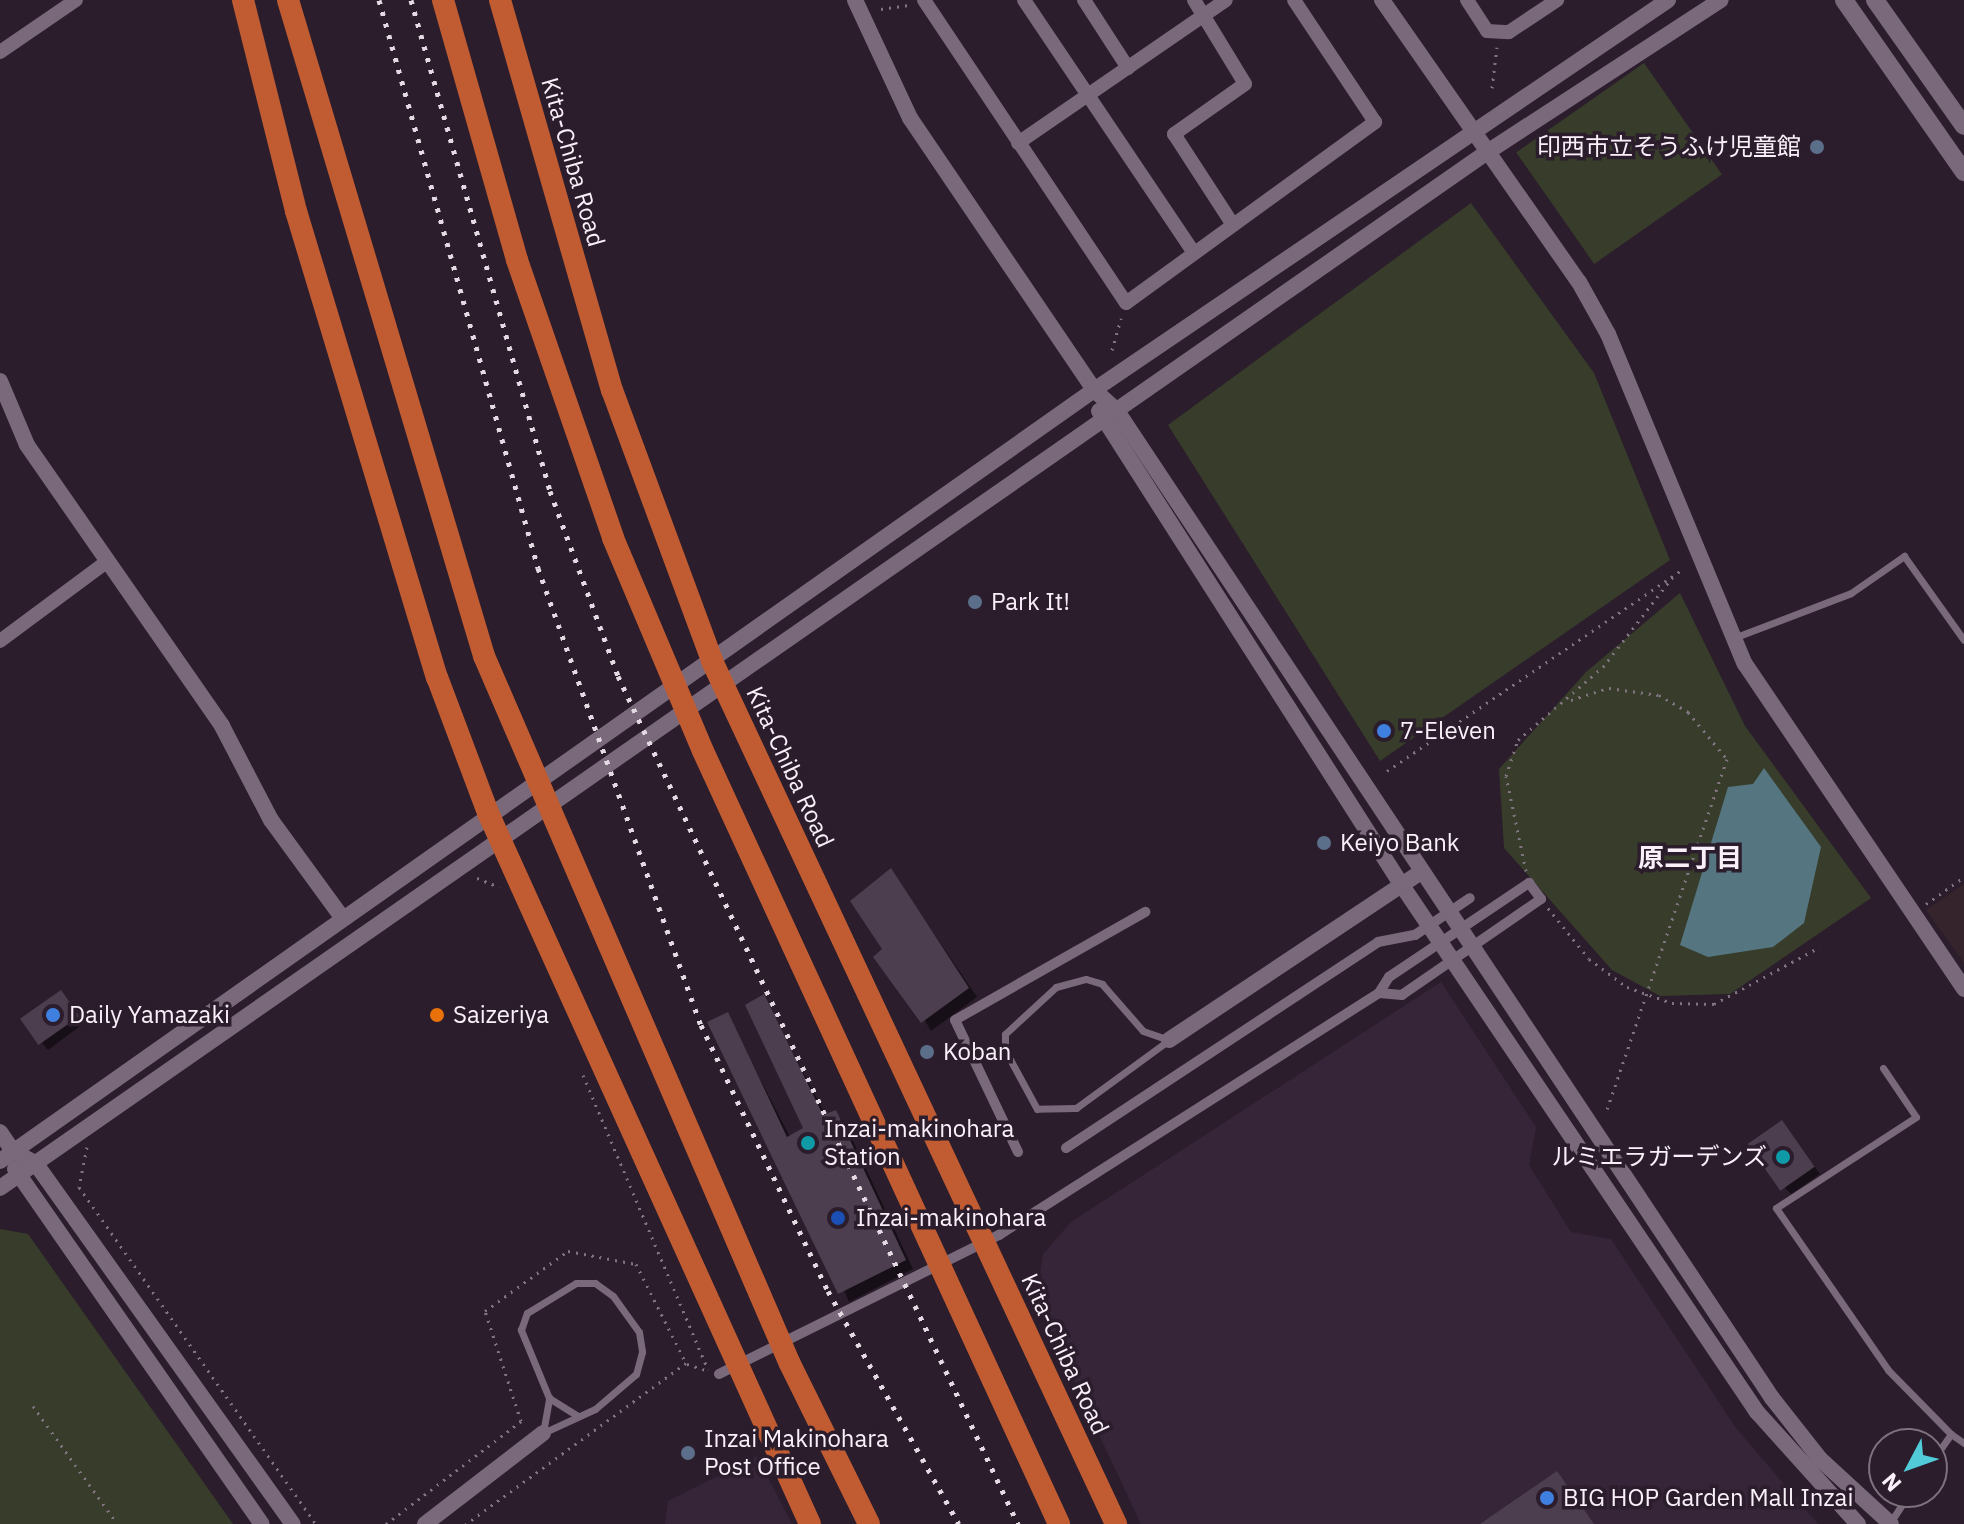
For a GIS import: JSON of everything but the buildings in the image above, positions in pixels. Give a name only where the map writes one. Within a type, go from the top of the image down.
[{"type":"highway","points":[[243,0],[296,211],[437,677],[810,1524]]},
{"type":"highway","points":[[288,0],[484,656],[790,1364],[869,1524]]},
{"type":"highway","points":[[443,0],[517,260],[613,538],[703,751],[1059,1524]]},
{"type":"highway","name":"Kita-Chiba Road","points":[[500,0],[612,390],[709,664],[1116,1524]]},
{"type":"highway","points":[[1089,1465],[1101,1524]]},
{"type":"main road","points":[[1844,0],[1964,172]]},
{"type":"main road","points":[[1875,0],[1964,126]]},
{"type":"street","points":[[0,52],[76,0]]},
{"type":"street","points":[[855,0],[910,118],[1094,390],[1117,411],[1772,1398],[1820,1459],[1890,1523]]},
{"type":"street","points":[[1024,0],[1194,253]]},
{"type":"street","points":[[1084,0],[1128,68]]},
{"type":"street","points":[[1194,0],[1245,84],[1174,134],[1233,225]]},
{"type":"street","points":[[1018,143],[1226,0]]},
{"type":"street","points":[[924,1],[1126,303],[1375,122],[1294,0]]},
{"type":"street","points":[[1382,0],[1608,334],[1734,638],[1774,712],[1964,989]]},
{"type":"street","points":[[1467,0],[1487,31],[1499,31],[1557,0]]},
{"type":"street","points":[[6,1156],[341,916],[709,664],[1094,390],[1668,0]]},
{"type":"street","points":[[0,1188],[352,937],[507,837],[1486,153],[1721,0]]},
{"type":"street","points":[[0,381],[27,445],[105,563],[222,726],[271,820],[341,916]]},
{"type":"street","points":[[1094,390],[1102,421],[1429,926],[1757,1412],[1858,1524]]},
{"type":"street","points":[[0,641],[105,563]]},
{"type":"street","points":[[1169,1040],[1422,871]]},
{"type":"street","points":[[714,1373],[999,1235],[1379,993],[1389,977],[1529,883],[1541,899],[1402,995],[1379,993]]},
{"type":"street","points":[[1066,1148],[1378,942],[1429,926],[1470,898]]},
{"type":"street","points":[[1018,1152],[955,1020],[1145,912]]},
{"type":"street","points":[[0,1132],[15,1178],[262,1524]]},
{"type":"street","points":[[6,1156],[36,1164],[293,1524]]},
{"type":"street","points":[[425,1524],[543,1433]]},
{"type":"lane","points":[[1734,638],[1851,593],[1904,556],[1964,640]]},
{"type":"lane","points":[[1086,979],[1102,984],[1143,1031],[1169,1040],[1076,1108],[1054,1113],[1037,1109],[1005,1050],[1019,1014],[1056,987],[1086,979]]},
{"type":"lane","points":[[1883,1068],[1916,1117],[1776,1208],[1888,1370],[1951,1434],[1964,1443]]},
{"type":"lane","points":[[543,1433],[578,1416],[636,1374],[642,1352],[639,1332],[595,1283],[563,1287],[527,1313],[521,1344],[549,1398],[578,1416]]},
{"type":"lane","points":[[543,1433],[549,1398]]},
{"type":"lane","points":[[1948,1438],[1951,1434]]},
{"type":"path","points":[[881,9],[924,1]]},
{"type":"path","points":[[1492,88],[1499,31]]},
{"type":"path","points":[[1112,350],[1126,303]]},
{"type":"path","points":[[1387,771],[1683,569]]},
{"type":"path","points":[[1529,883],[1506,776],[1518,740],[1571,700],[1674,575]]},
{"type":"path","points":[[1571,700],[1609,688],[1659,695],[1688,712],[1727,759],[1607,1109]]},
{"type":"path","points":[[1923,906],[1964,877]]},
{"type":"path","points":[[472,878],[506,891]]},
{"type":"path","points":[[1541,899],[1589,959],[1627,987],[1672,1003],[1714,1004],[1820,947]]},
{"type":"path","points":[[579,1066],[714,1373]]},
{"type":"path","points":[[100,1136],[87,1145],[79,1187],[316,1524]]},
{"type":"path","points":[[686,1363],[714,1373]]},
{"type":"path","points":[[33,1406],[114,1519]]},
{"type":"shaded area","points":[[1964,884],[1964,963],[1926,910]]},
{"type":"shaded area","points":[[1441,982],[1536,1127],[1529,1165],[1571,1232],[1611,1239],[1736,1428],[1818,1524],[1141,1524],[1036,1301],[1043,1254],[1071,1222]]},
{"type":"shaded area","points":[[757,1456],[792,1524],[665,1524],[668,1501]]},
{"type":"green space","points":[[1644,63],[1722,174],[1594,264],[1516,152]]},
{"type":"green space","points":[[1471,203],[1594,373],[1670,560],[1380,761],[1168,425]]},
{"type":"green space","points":[[1680,593],[1745,726],[1871,898],[1730,994],[1660,996],[1612,970],[1504,848],[1499,769],[1586,672]]},
{"type":"green space","points":[[0,1229],[28,1234],[233,1524],[0,1524]]},
{"type":"water","points":[[1764,768],[1821,847],[1804,923],[1773,947],[1708,957],[1680,945],[1728,787],[1753,784]]},
{"type":"railway","points":[[379,0],[538,568],[701,1025],[828,1291],[959,1524]]},
{"type":"railway","points":[[411,0],[550,491],[618,676],[1018,1524]]},
{"type":"place","name":"印西市立そうふけ児童館","points":[[1817,147]]},
{"type":"place","name":"Park It!","points":[[975,602]]},
{"type":"place","name":"7-Eleven","points":[[1384,731]]},
{"type":"place","name":"Keiyo Bank","points":[[1324,843]]},
{"type":"place","name":"Daily Yamazaki","points":[[53,1015]]},
{"type":"place","name":"Saizeriya","points":[[437,1015]]},
{"type":"place","name":"Koban","points":[[927,1052]]},
{"type":"place","name":"Inzai-makinohara Station","points":[[808,1143]]},
{"type":"place","name":"ルミエラガーデンズ","points":[[1783,1157]]},
{"type":"place","name":"Inzai-makinohara","points":[[838,1218]]},
{"type":"place","name":"Inzai Makinohara Post Office","points":[[688,1453]]},
{"type":"place","name":"BIG HOP Garden Mall Inzai","points":[[1547,1498]]},
{"type":"district","name":"原二丁目","points":[[1690,858]]}]
